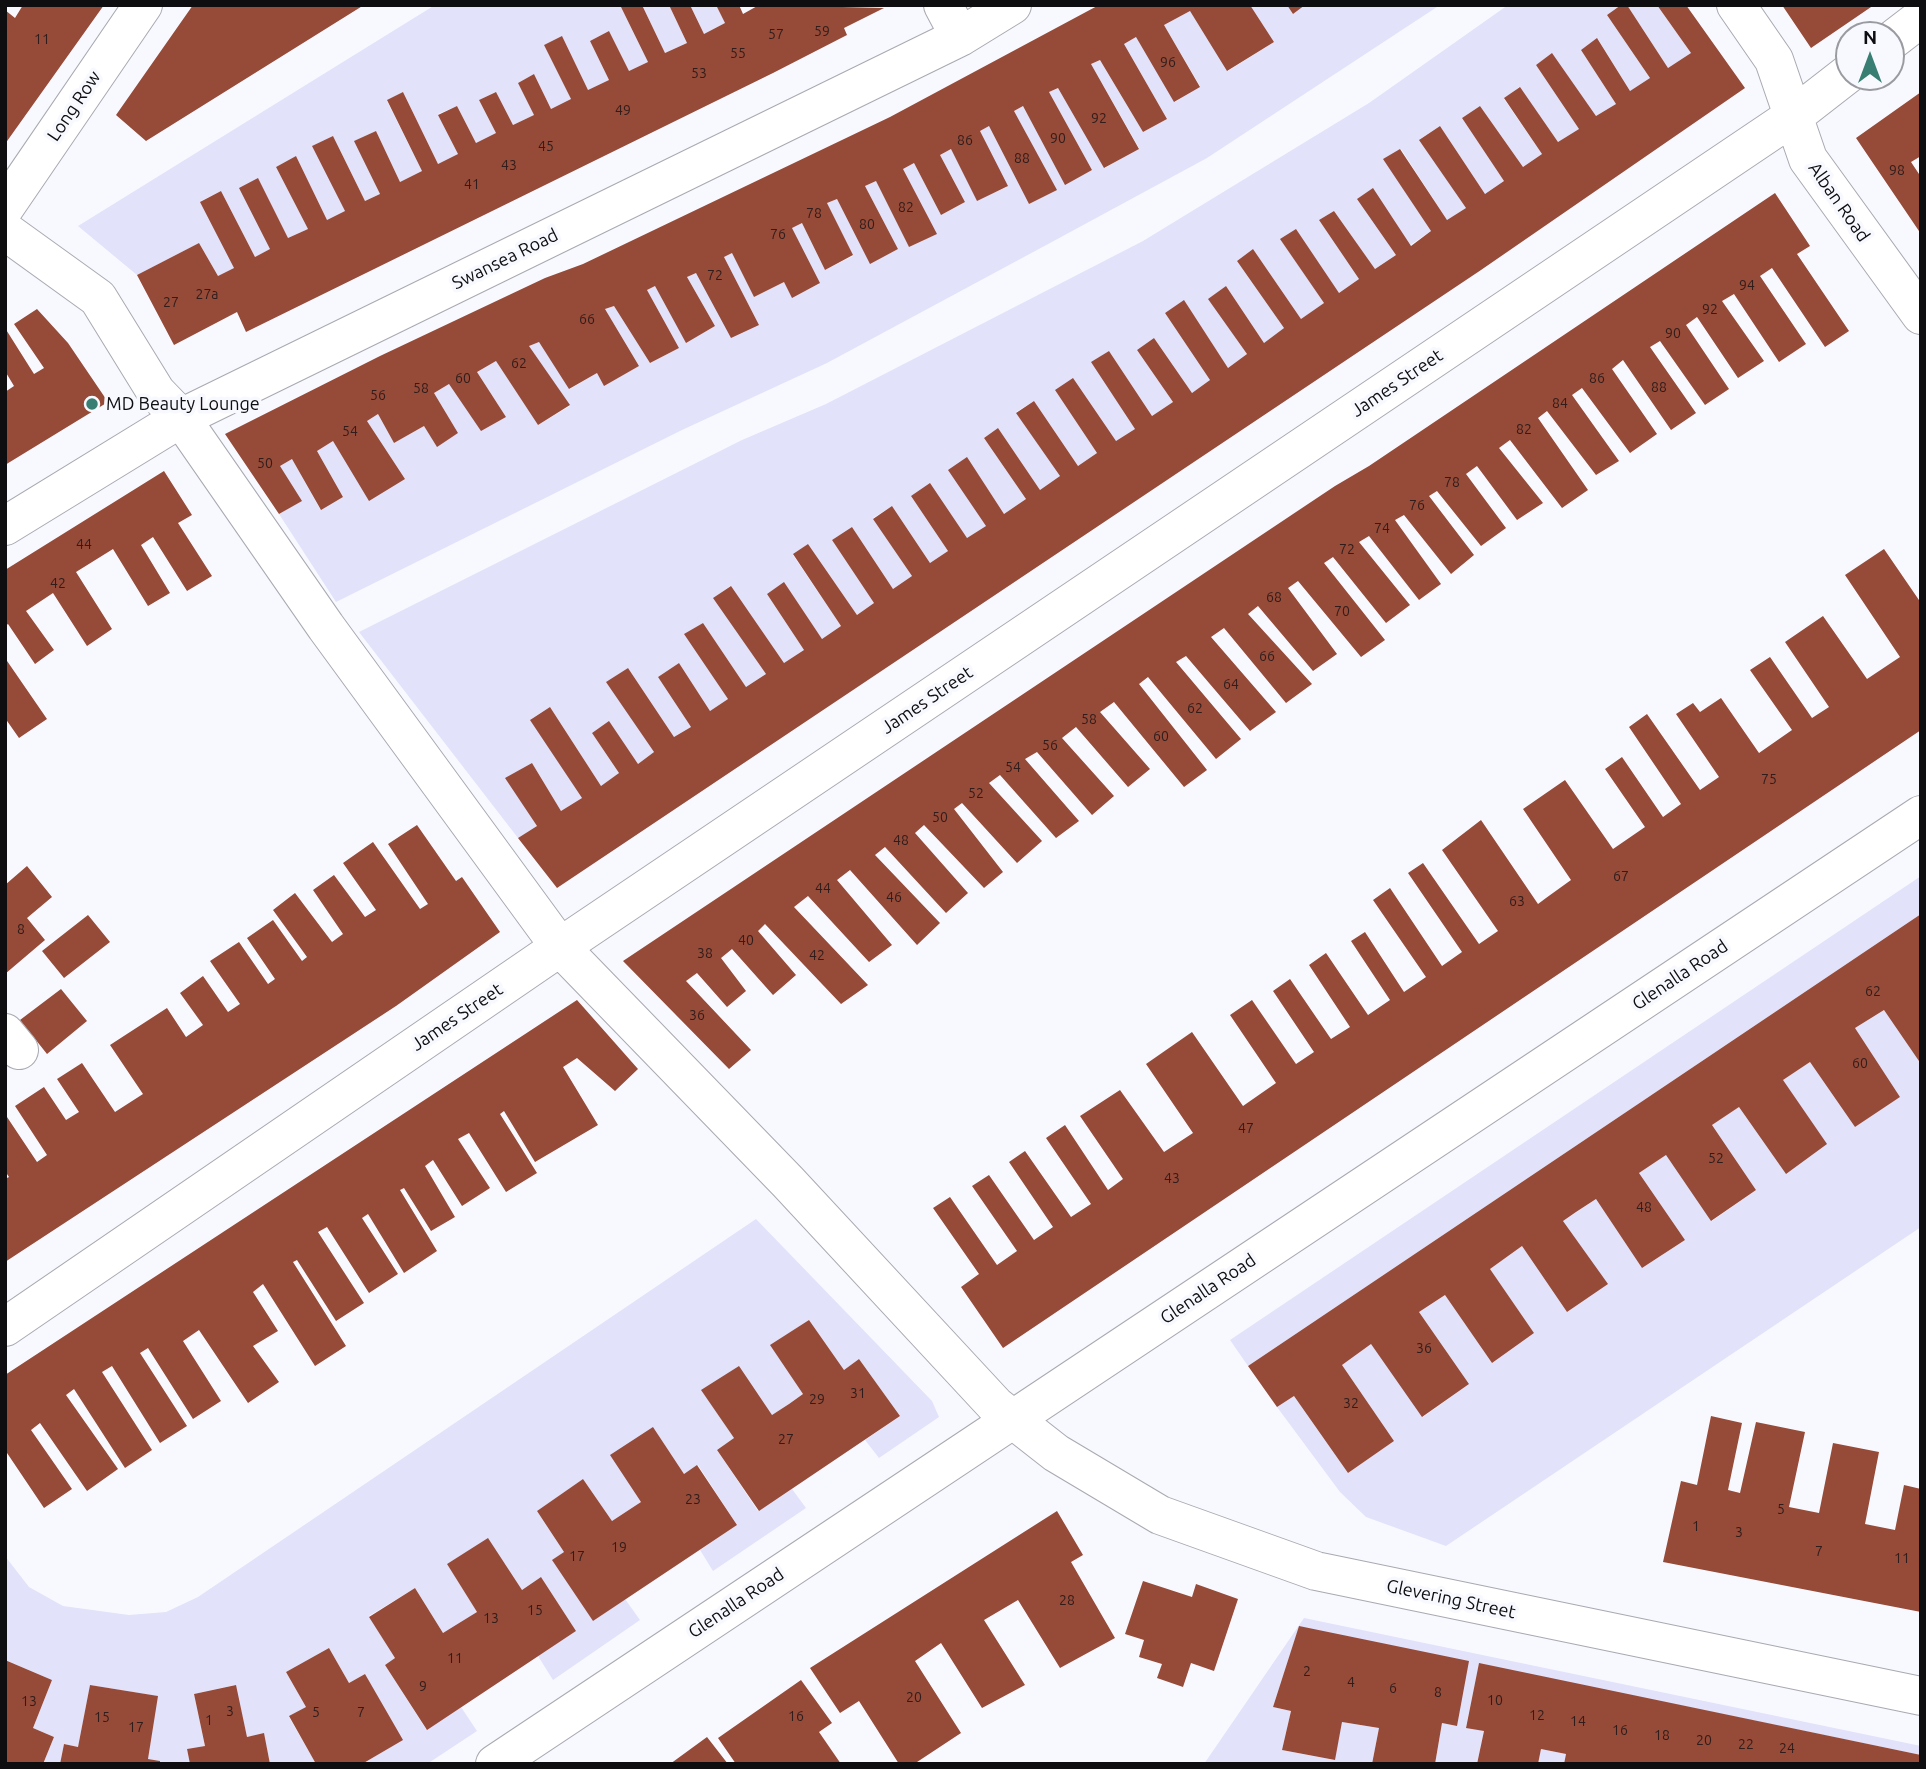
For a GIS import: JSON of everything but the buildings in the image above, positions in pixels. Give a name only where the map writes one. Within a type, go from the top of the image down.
[{"type":"street","name":"Long Row","points":[[5,207],[144,5]]},
{"type":"street","name":"Swansea Road","points":[[5,526],[181,418],[952,21],[1012,5]]},
{"type":"street","name":"Alban Road","points":[[1736,5],[1774,60],[1795,114],[1808,159],[1921,315]]},
{"type":"street","points":[[1905,30],[1921,18]]},
{"type":"street","name":"James Street","points":[[5,1327],[560,947],[1795,114],[1835,84]]},
{"type":"street","name":"Glevering Street","points":[[5,231],[98,298],[156,392],[181,418],[326,627],[560,947],[1013,1419],[1056,1453],[1160,1515],[1316,1571],[1921,1696]]},
{"type":"street","name":"Glenalla Road","points":[[495,1764],[1921,815]]},
{"type":"shaded area","points":[[435,5],[620,5],[648,62],[629,71],[609,31],[590,41],[609,80],[588,90],[562,37],[544,45],[571,99],[551,109],[534,74],[518,83],[534,115],[513,125],[495,92],[479,100],[496,133],[476,143],[457,106],[438,114],[458,154],[438,164],[403,92],[387,101],[422,171],[400,182],[376,131],[355,141],[380,194],[365,201],[333,136],[313,146],[345,211],[327,220],[296,156],[276,167],[308,229],[288,238],[258,179],[270,249],[255,257],[221,191],[201,201],[234,268],[218,276],[199,243],[137,275],[78,226]]},
{"type":"shaded area","points":[[642,5],[669,5],[687,43],[665,53]]},
{"type":"shaded area","points":[[690,5],[716,5],[725,23],[704,34]]},
{"type":"shaded area","points":[[1250,5],[1287,5],[1293,14],[1305,5],[1440,5],[1207,158],[1050,243],[827,363],[682,430],[336,602],[279,514],[301,501],[280,466],[292,459],[320,509],[343,497],[317,451],[333,441],[405,479],[367,421],[378,414],[394,443],[424,426],[437,446],[458,433],[434,393],[449,384],[481,430],[506,417],[477,372],[496,361],[538,425],[570,406],[529,346],[539,342],[570,389],[597,373],[604,385],[639,366],[605,309],[614,306],[650,363],[679,348],[647,290],[655,286],[686,342],[715,326],[687,277],[696,273],[759,325],[724,257],[732,253],[754,297],[784,282],[792,297],[819,284],[792,228],[802,223],[825,270],[853,256],[827,203],[837,199],[870,263],[898,249],[865,186],[876,181],[909,247],[936,234],[903,169],[914,163],[941,215],[965,202],[940,155],[951,149],[977,200],[1007,187],[980,131],[989,126],[1029,204],[1056,190],[1014,111],[1023,106],[1065,184],[1092,170],[1049,92],[1058,88],[1105,168],[1139,148],[1091,64],[1100,60],[1143,132],[1167,119],[1124,44],[1136,37],[1175,102],[1200,86],[1164,25],[1190,11],[1228,71],[1274,42]]},
{"type":"shaded area","points":[[1508,5],[1621,5],[1607,15],[1650,78],[1630,91],[1598,39],[1581,50],[1616,104],[1596,116],[1552,54],[1536,65],[1579,129],[1558,142],[1519,87],[1504,99],[1542,154],[1523,167],[1480,106],[1462,118],[1504,181],[1485,194],[1440,126],[1420,139],[1466,208],[1447,220],[1401,149],[1384,159],[1431,231],[1375,269],[1334,211],[1319,220],[1359,279],[1339,293],[1281,240],[1324,303],[1301,319],[1253,249],[1237,261],[1284,328],[1264,343],[1226,286],[1209,299],[1247,354],[1228,368],[1184,301],[1165,313],[1210,380],[1192,393],[1154,338],[1137,350],[1173,402],[1152,416],[1109,351],[1092,362],[1135,429],[1116,441],[1055,390],[1097,453],[1078,466],[1034,401],[1016,412],[1060,476],[1040,490],[998,428],[984,438],[1026,499],[1004,514],[967,458],[986,526],[967,538],[911,496],[948,551],[930,563],[892,506],[873,518],[912,576],[893,589],[852,527],[832,540],[874,603],[857,615],[808,544],[793,555],[841,626],[822,639],[784,583],[767,594],[804,650],[784,663],[730,586],[714,598],[766,674],[746,687],[703,623],[685,634],[728,699],[710,711],[679,663],[658,677],[691,727],[674,737],[628,668],[607,682],[654,752],[638,764],[609,722],[592,733],[619,773],[601,786],[550,707],[531,719],[582,798],[561,811],[532,763],[506,778],[537,826],[518,838],[359,632],[742,440],[826,404],[1143,241],[1369,103]]},
{"type":"shaded area","points":[[1627,5],[1657,5],[1691,53],[1668,68]]},
{"type":"shaded area","points":[[1921,876],[1921,914],[1248,1366],[1230,1340]]},
{"type":"shaded area","points":[[1884,1010],[1921,1064],[1921,1227],[1446,1546],[1366,1517],[1340,1492],[1277,1407],[1294,1396],[1348,1473],[1394,1441],[1342,1365],[1371,1344],[1423,1417],[1469,1384],[1419,1312],[1445,1295],[1492,1363],[1534,1333],[1490,1269],[1522,1246],[1567,1312],[1607,1284],[1563,1221],[1596,1199],[1642,1268],[1659,1257],[1685,1240],[1639,1173],[1666,1155],[1712,1221],[1756,1190],[1712,1125],[1739,1107],[1786,1174],[1783,1080],[1810,1062],[1855,1127],[1900,1097],[1855,1028]]},
{"type":"shaded area","points":[[756,1219],[932,1401],[939,1417],[879,1458],[865,1440],[900,1416],[859,1359],[844,1370],[809,1320],[771,1345],[803,1394],[789,1404],[772,1415],[702,1391],[734,1438],[717,1450],[758,1511],[792,1489],[806,1508],[713,1571],[700,1550],[737,1525],[698,1465],[684,1474],[653,1427],[641,1502],[612,1521],[583,1479],[537,1511],[564,1552],[553,1560],[593,1621],[625,1599],[640,1620],[553,1680],[538,1656],[576,1631],[541,1577],[522,1590],[488,1539],[447,1564],[477,1612],[460,1624],[443,1633],[415,1588],[369,1616],[395,1658],[385,1665],[426,1729],[461,1707],[477,1731],[427,1764],[362,1764],[402,1740],[365,1674],[349,1683],[329,1648],[286,1672],[306,1707],[289,1717],[316,1764],[270,1764],[264,1734],[247,1737],[235,1685],[194,1694],[205,1746],[187,1749],[190,1764],[160,1764],[160,1761],[148,1759],[157,1696],[90,1685],[78,1747],[64,1744],[60,1764],[43,1764],[54,1737],[33,1728],[52,1680],[5,1660],[5,1556],[29,1587],[63,1606],[129,1615],[166,1612],[198,1597]]},
{"type":"shaded area","points":[[1304,1618],[1921,1746],[1921,1755],[1479,1664],[1466,1727],[1484,1731],[1477,1764],[1435,1764],[1442,1723],[1457,1726],[1299,1627],[1273,1707],[1291,1711],[1282,1750],[1334,1760],[1342,1722],[1379,1728],[1372,1764],[1204,1764]]},
{"type":"shaded area","points":[[1541,1749],[1566,1754],[1564,1764],[1538,1764]]},
{"type":"place","name":"MD Beauty Lounge","points":[[92,404]]}]
